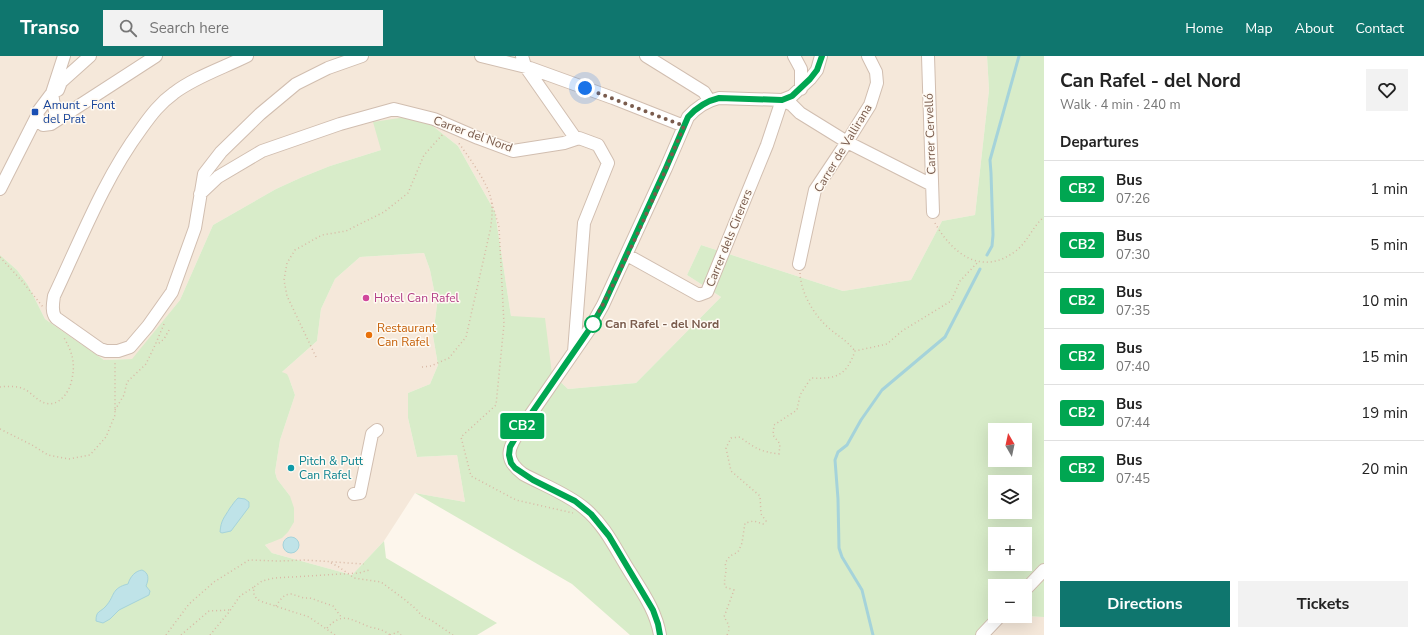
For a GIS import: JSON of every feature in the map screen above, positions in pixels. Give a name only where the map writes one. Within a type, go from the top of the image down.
[{"type":"street","points":[[49,110],[64,56]]},
{"type":"street","points":[[0,189],[28,134],[49,110],[61,82],[90,56]]},
{"type":"street","points":[[49,110],[70,112],[156,56]]},
{"type":"street","points":[[247,56],[191,83],[174,93],[155,109],[128,146],[110,176],[54,296],[54,315],[56,318],[100,349],[114,351],[130,346],[148,326],[172,292],[195,228],[204,174],[220,152],[260,114],[296,84],[328,68],[358,57]]},
{"type":"street","points":[[481,56],[523,61],[684,126]]},
{"type":"street","points":[[646,56],[704,92],[709,100]]},
{"type":"street","points":[[794,56],[800,69],[801,88]]},
{"type":"street","points":[[660,635],[653,610],[646,596],[609,536],[591,514],[575,501],[523,474],[515,468],[511,463],[509,455],[510,447],[520,430],[589,330],[603,306],[688,117],[694,110],[709,100],[719,98],[782,100],[792,96],[817,70],[822,56]]},
{"type":"street","name":"Carrer de Vallirana","points":[[799,264],[816,190],[870,105],[877,83],[876,72],[868,56]]},
{"type":"street","name":"Carrer Cervelló","points":[[928,56],[933,212]]},
{"type":"street","points":[[523,61],[576,139]]},
{"type":"street","points":[[782,100],[847,142],[932,186]]},
{"type":"street","name":"Carrer dels Cirerers","points":[[627,255],[699,295],[707,292],[767,145],[782,100]]},
{"type":"street","name":"Carrer del Nord","points":[[200,194],[218,177],[262,151],[340,124],[394,108],[434,119],[513,151],[564,143],[579,138],[598,145],[608,163],[584,223],[574,352]]},
{"type":"street","points":[[354,494],[360,493],[372,434],[377,430]]},
{"type":"street","points":[[1032,583],[1044,570]]},
{"type":"street","points":[[982,635],[993,623]]},
{"type":"path","points":[[316,357],[287,296],[284,280],[287,263],[295,250],[322,235],[346,231],[384,212],[408,193],[424,155],[450,126],[481,177],[491,198],[499,227],[504,324],[496,405],[461,437],[472,476],[516,500],[569,513],[591,514]]},
{"type":"path","points":[[422,367],[431,366],[449,358],[466,337],[490,231],[492,217],[491,198]]},
{"type":"path","points":[[933,212],[934,221],[945,237],[964,256],[978,262],[996,261],[1017,250],[1044,217]]},
{"type":"path","points":[[0,257],[22,281],[44,309],[54,315]]},
{"type":"path","points":[[855,351],[886,344],[902,331],[951,301],[960,281],[978,262]]},
{"type":"path","points":[[799,264],[800,284],[820,319],[831,330],[847,341],[855,351]]},
{"type":"path","points":[[114,410],[124,395],[127,382],[146,364],[165,320]]},
{"type":"path","points":[[156,343],[158,344],[164,339],[170,330]]},
{"type":"path","points":[[0,387],[24,389],[45,403],[56,403],[66,395],[74,369],[71,349],[61,332]]},
{"type":"path","points":[[0,429],[32,444],[48,456],[69,459],[90,456],[106,437],[115,415],[114,351]]},
{"type":"path","points":[[727,635],[730,631],[729,623],[724,617],[734,590],[725,587],[724,580],[727,571],[725,563],[730,556],[738,552],[742,543],[745,523],[754,521],[763,524],[766,521],[761,514],[760,496],[731,471],[726,448],[728,443],[731,438],[740,437],[754,448],[768,453],[779,454],[780,444],[773,435],[774,425],[797,410],[800,395],[811,378],[826,378],[843,373],[850,365],[855,351]]},
{"type":"path","points":[[166,635],[188,604],[214,582],[249,560],[305,560],[364,564]]},
{"type":"path","points":[[330,562],[354,578],[381,582],[416,609],[422,617],[430,620],[453,635]]},
{"type":"path","points":[[210,635],[240,596],[262,581],[274,578],[360,573],[369,570]]},
{"type":"path","points":[[254,587],[253,593],[260,601],[309,617],[335,635]]},
{"type":"path","points":[[276,606],[285,595],[290,594],[310,598],[333,606],[342,618]]},
{"type":"path","points":[[181,635],[209,611],[230,610]]},
{"type":"path","points":[[326,628],[336,620],[342,618],[352,619],[371,627],[384,630],[390,635],[398,632],[401,635]]},
{"type":"shaded area","points":[[0,56],[987,56],[989,90],[975,215],[942,221],[911,280],[843,291],[701,245],[687,275],[721,297],[636,383],[568,389],[552,374],[511,316],[495,212],[458,146],[429,123],[381,150],[330,166],[276,189],[213,225],[180,300],[133,359],[104,360],[45,319],[28,285],[17,270],[0,255]]},
{"type":"shaded area","points":[[424,253],[430,270],[437,305],[433,336],[438,365],[430,384],[408,393],[408,418],[417,457],[457,455],[465,502],[415,493],[384,541],[352,575],[272,553],[265,545],[270,543],[290,496],[277,479],[275,472],[280,440],[295,395],[289,378],[282,372],[317,341],[321,309],[335,279],[360,257]]},
{"type":"shaded area","points":[[1032,617],[1044,617],[1044,635],[976,635],[988,623],[1032,623]]},
{"type":"green space","points":[[987,56],[1044,56],[1044,617],[1032,616],[1032,579],[988,579],[988,622],[976,635],[630,635],[572,584],[415,493],[465,502],[457,455],[417,457],[408,418],[408,393],[430,384],[438,365],[433,336],[437,305],[430,270],[424,253],[360,257],[335,279],[321,309],[317,341],[282,372],[287,374],[295,395],[280,440],[275,472],[277,479],[290,496],[294,508],[294,522],[282,538],[265,545],[272,553],[352,575],[384,541],[386,558],[497,623],[477,635],[0,635],[0,255],[17,270],[28,285],[45,319],[104,360],[132,359],[180,300],[213,225],[276,189],[300,178],[330,166],[381,150],[373,122],[406,117],[429,123],[458,146],[495,212],[511,316],[545,318],[552,374],[568,389],[636,383],[721,297],[687,275],[701,245],[843,291],[911,280],[942,221],[975,215],[989,90]]},
{"type":"water","points":[[238,498],[245,499],[249,502],[249,507],[231,531],[222,533],[220,532],[223,519]]},
{"type":"water","points":[[288,537],[294,537],[299,542],[297,551],[294,553],[288,553],[283,548],[283,542]]},
{"type":"water","points":[[142,570],[148,576],[146,586],[150,591],[149,595],[119,610],[110,619],[103,623],[96,621],[98,613],[106,606],[116,590],[128,584],[133,575]]},
{"type":"waterway","points":[[987,255],[992,246],[993,235],[990,160],[1019,56]]},
{"type":"waterway","points":[[873,635],[862,590],[842,557],[839,548],[838,499],[835,460],[838,452],[847,445],[861,420],[882,390],[945,337],[980,269]]},
{"type":"bus line","name":"CB2","points":[[660,635],[653,610],[646,596],[602,526],[591,514],[575,501],[533,480],[515,468],[511,463],[509,455],[510,447],[513,440],[589,330],[603,306],[688,117],[700,105],[709,100],[719,98],[782,100],[792,96],[817,70],[822,56]]},
{"type":"place","name":"Amunt - Font del Prat","points":[[35,112]]},
{"type":"place","name":"Hotel Can Rafel","points":[[366,298]]},
{"type":"place","name":"Can Rafel - del Nord","points":[[593,324]]},
{"type":"place","name":"Restaurant Can Rafel","points":[[369,335]]},
{"type":"place","name":"Pitch & Putt Can Rafel","points":[[291,468]]},
{"type":"route","points":[[585,88],[684,126],[615,281],[589,330],[593,324]]}]
